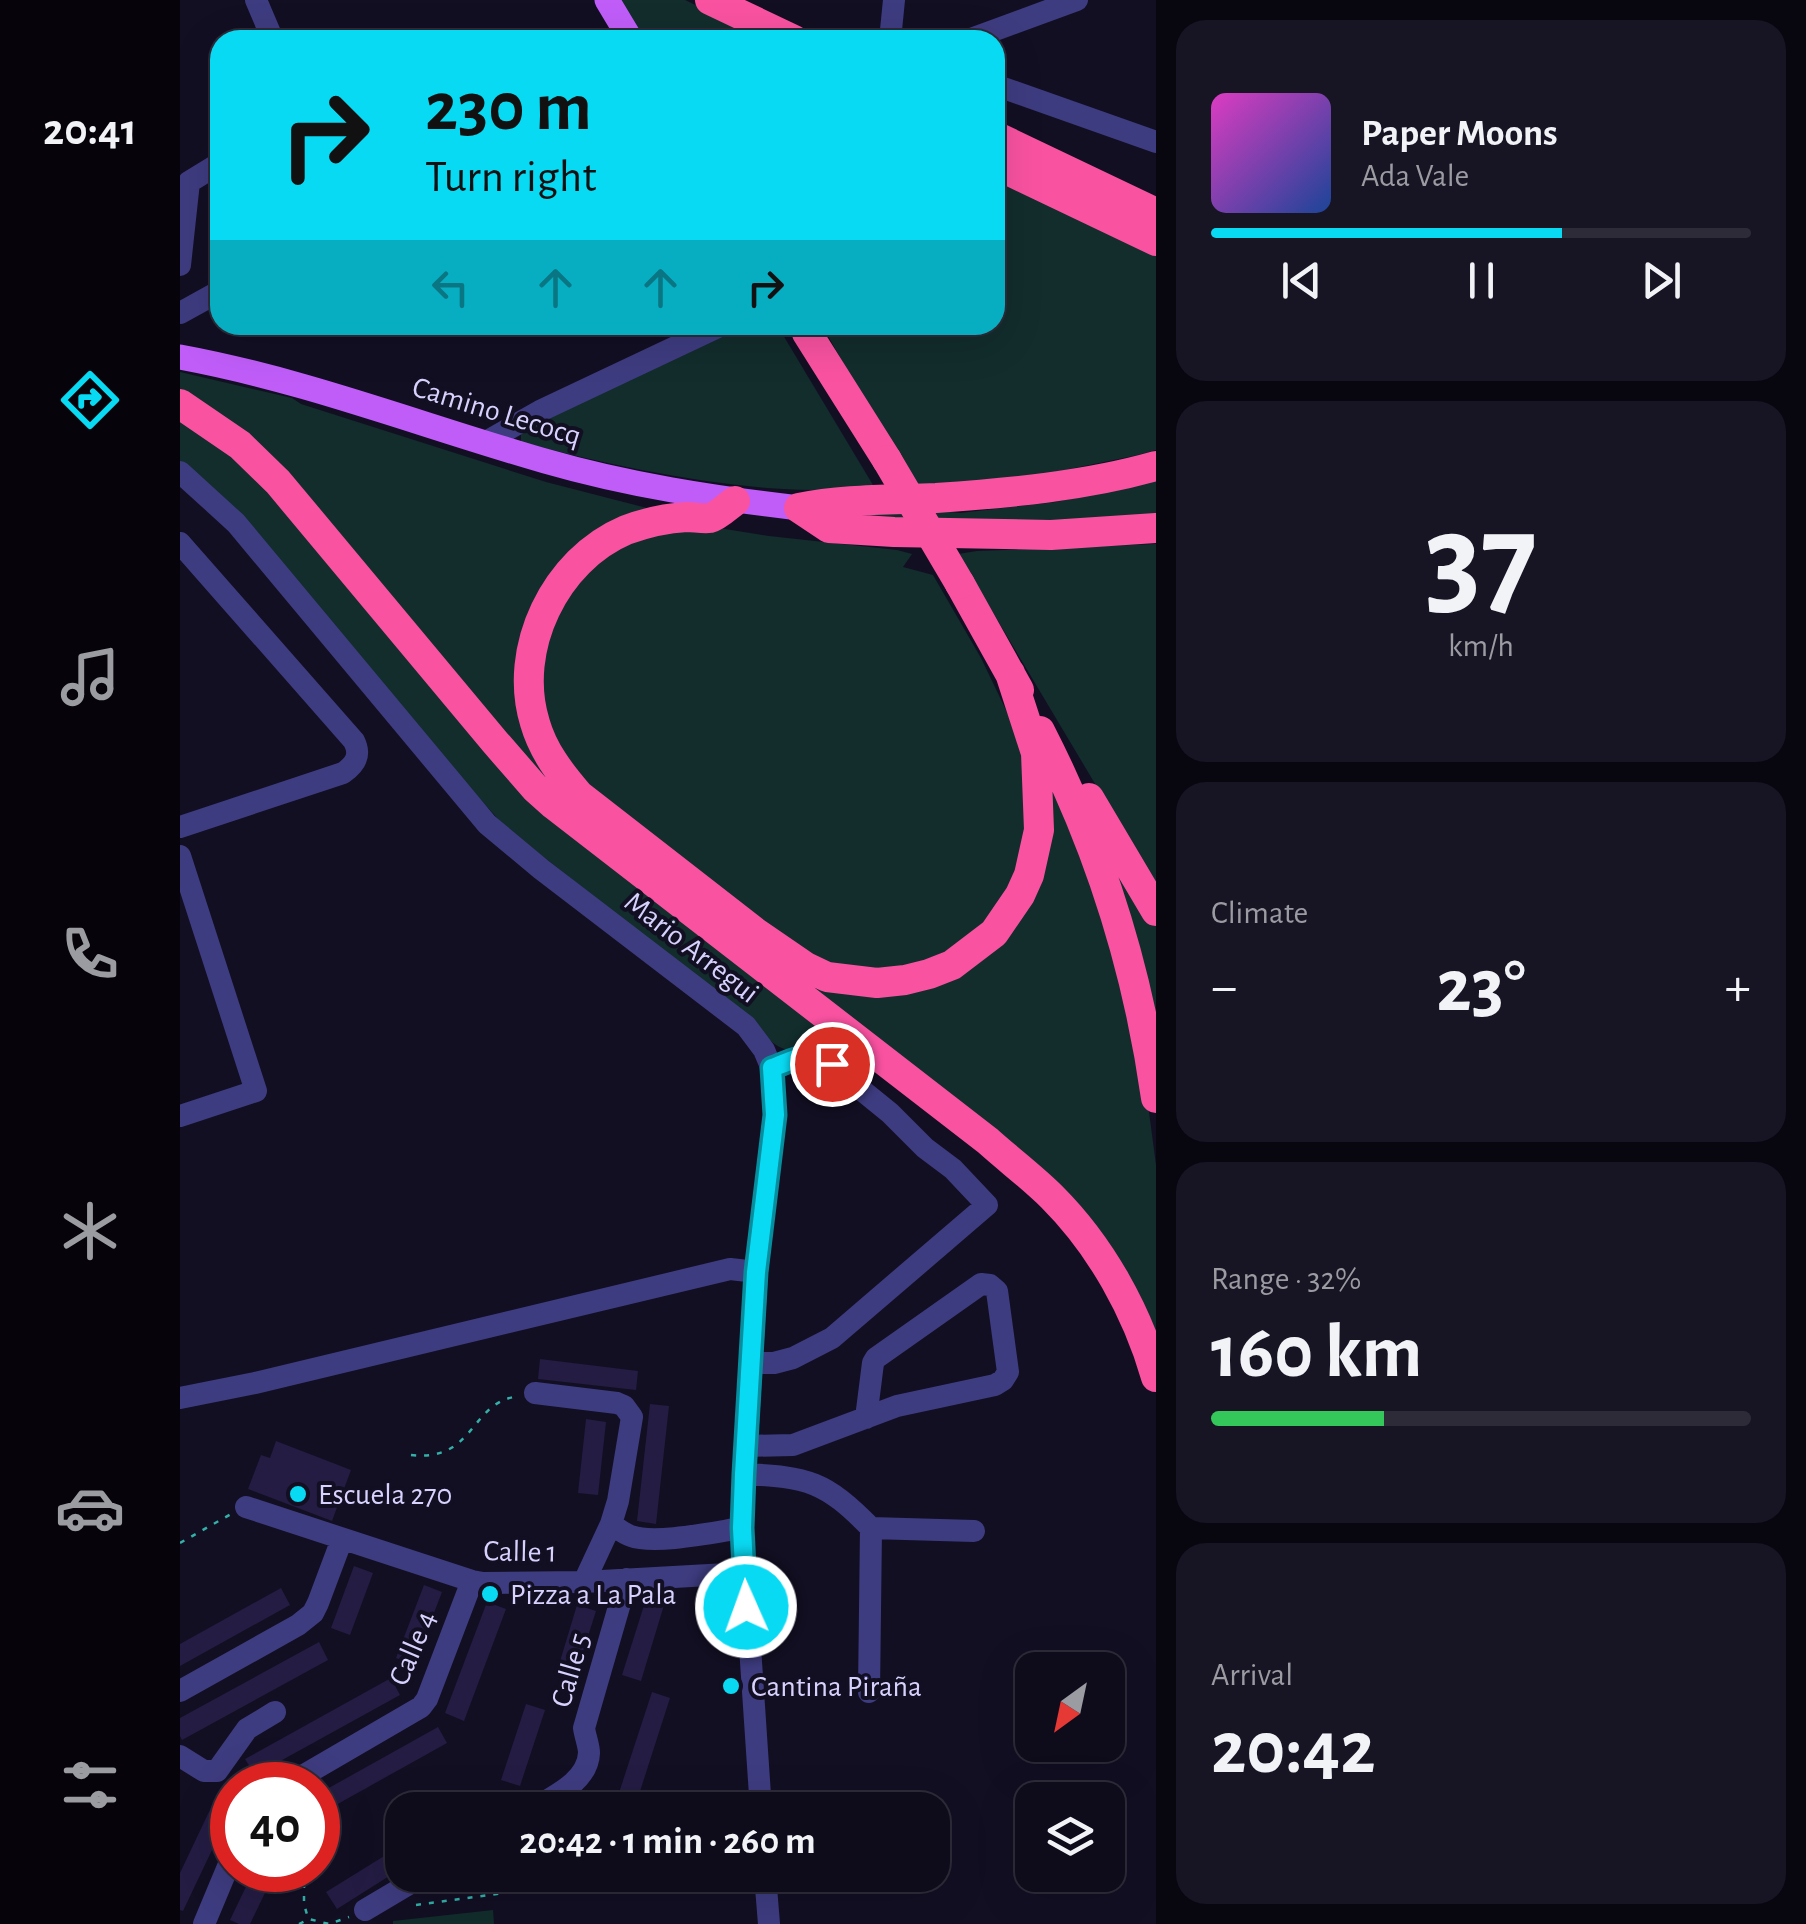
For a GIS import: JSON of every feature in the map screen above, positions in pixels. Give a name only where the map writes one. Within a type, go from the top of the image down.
[{"type":"highway","points":[[710,0],[773,30]]},
{"type":"highway","points":[[1005,141],[1156,213]]},
{"type":"highway","points":[[1005,169],[1156,241]]},
{"type":"highway","points":[[809,335],[960,584],[1072,797],[1100,866],[1137,991],[1156,1098]]},
{"type":"highway","points":[[180,404],[240,446],[278,482],[534,788],[988,1141],[1054,1200],[1086,1236],[1114,1280],[1135,1318],[1156,1377]]},
{"type":"highway","points":[[799,508],[826,502],[984,494],[1077,482],[1151,465]]},
{"type":"highway","points":[[735,501],[712,518],[665,520],[626,530],[584,557],[546,608],[528,659],[529,689],[534,722],[546,750],[579,795],[784,954],[827,977],[876,983],[904,980],[952,965],[994,934],[1029,874],[1039,830],[1036,753],[1010,673]]},
{"type":"highway","points":[[799,508],[829,528],[894,532],[1051,535],[1156,528]]},
{"type":"highway","points":[[1010,673],[1040,714],[1156,911]]},
{"type":"main road","points":[[607,0],[625,30]]},
{"type":"main road","name":"Camino Lecocq","points":[[180,357],[283,380],[615,480],[799,508]]},
{"type":"street","points":[[256,0],[268,30]]},
{"type":"street","points":[[891,30],[894,0]]},
{"type":"street","points":[[995,30],[1077,0]]},
{"type":"street","points":[[1005,89],[1156,142]]},
{"type":"street","points":[[180,265],[190,182],[210,170]]},
{"type":"street","points":[[180,313],[210,296]]},
{"type":"street","points":[[484,443],[540,410],[701,335]]},
{"type":"street","name":"Mario Arregui","points":[[180,472],[236,522],[487,824],[746,1026],[772,1068],[774,1128],[756,1272],[742,1528],[759,1792]]},
{"type":"street","points":[[180,544],[358,749],[352,767],[343,772],[180,827]]},
{"type":"street","points":[[180,856],[256,1091],[180,1116]]},
{"type":"street","points":[[751,1364],[793,1358],[832,1338],[987,1205],[953,1168],[821,1057],[810,1055],[772,1068]]},
{"type":"street","points":[[180,1398],[730,1270],[756,1272]]},
{"type":"street","points":[[745,1446],[793,1445],[866,1418],[897,1406],[1003,1380],[1008,1372],[996,1291],[990,1285],[980,1284],[876,1358],[866,1418]]},
{"type":"street","points":[[536,1393],[616,1403],[632,1417],[618,1501],[584,1582]]},
{"type":"street","points":[[744,1474],[791,1476],[814,1483],[850,1506],[871,1528],[869,1692]]},
{"type":"street","name":"Calle 1","points":[[246,1507],[472,1581],[584,1582],[745,1573]]},
{"type":"street","points":[[611,1524],[643,1539],[742,1528]]},
{"type":"street","points":[[871,1528],[974,1531]]},
{"type":"street","points":[[180,1691],[298,1625],[313,1612],[342,1539]]},
{"type":"street","name":"Calle 5","points":[[561,1792],[579,1776],[588,1758],[590,1750],[584,1728],[627,1579]]},
{"type":"street","name":"Calle 4","points":[[327,1762],[421,1707],[472,1581]]},
{"type":"street","points":[[180,1756],[204,1771],[217,1772],[247,1729],[275,1712]]},
{"type":"street","points":[[204,1924],[217,1892]]},
{"type":"street","points":[[365,1910],[395,1892]]},
{"type":"street","points":[[767,1892],[769,1924]]},
{"type":"path","points":[[411,1455],[424,1456],[450,1448],[472,1432],[494,1403],[536,1393]]},
{"type":"path","points":[[180,1544],[246,1507]]},
{"type":"path","points":[[304,1892],[309,1919]]},
{"type":"path","points":[[404,1906],[513,1892]]},
{"type":"path","points":[[299,1924],[309,1919],[329,1924],[365,1910]]},
{"type":"green space","points":[[620,0],[685,0],[748,30],[638,30]]},
{"type":"green space","points":[[1005,177],[1156,251],[1156,450],[987,486],[926,493],[900,465],[828,335],[1005,335]]},
{"type":"green space","points":[[707,335],[783,335],[876,490],[781,489],[705,481],[613,464],[521,442],[521,424]]},
{"type":"green space","points":[[180,372],[292,398],[546,482],[647,508],[554,578],[531,739],[827,984],[983,954],[1052,780],[1098,891],[1144,1074],[1156,1165],[1156,1360],[1108,1259],[551,790],[180,392]]},
{"type":"green space","points":[[180,413],[251,465],[489,749],[838,1039],[803,1051],[776,1045],[746,1016],[499,820],[180,465]]},
{"type":"green space","points":[[1156,481],[1156,516],[890,525],[853,509],[960,513],[1056,502]]},
{"type":"green space","points":[[700,525],[897,550],[912,554],[903,567],[933,575],[981,658],[1017,733],[1031,792],[1014,885],[967,943],[887,975],[822,964],[588,788],[556,747],[544,706],[542,664],[552,622],[578,578],[628,538]]},
{"type":"green space","points":[[1156,544],[1156,886],[958,554]]},
{"type":"green space","points":[[1069,776],[1156,923],[1156,1056]]},
{"type":"green space","points":[[493,1910],[494,1924],[393,1924],[393,1921]]},
{"type":"building","points":[[540,1359],[638,1371],[636,1390],[538,1379]]},
{"type":"building","points":[[650,1404],[669,1406],[656,1524],[637,1521]]},
{"type":"building","points":[[586,1419],[606,1422],[598,1495],[578,1493]]},
{"type":"building","points":[[276,1441],[351,1470],[332,1521],[248,1489],[261,1455],[270,1458]]},
{"type":"building","points":[[354,1566],[373,1573],[350,1635],[331,1628]]},
{"type":"building","points":[[424,1585],[442,1592],[414,1665],[396,1658]]},
{"type":"building","points":[[281,1588],[290,1605],[180,1666],[180,1644]]},
{"type":"building","points":[[646,1599],[664,1605],[641,1681],[622,1675]]},
{"type":"building","points":[[487,1602],[506,1609],[464,1721],[445,1713]]},
{"type":"building","points":[[577,1605],[596,1611],[576,1674],[558,1668]]},
{"type":"building","points":[[319,1642],[328,1660],[182,1740],[180,1718]]},
{"type":"building","points":[[391,1678],[400,1695],[279,1762],[245,1759]]},
{"type":"building","points":[[652,1692],[670,1698],[640,1792],[619,1792]]},
{"type":"building","points":[[526,1704],[545,1710],[520,1786],[501,1780]]},
{"type":"building","points":[[438,1727],[447,1743],[340,1803],[340,1782]]},
{"type":"building","points":[[210,1810],[210,1854],[183,1911],[180,1873]]},
{"type":"building","points":[[385,1856],[385,1879],[337,1909],[326,1892],[340,1892],[340,1883]]},
{"type":"building","points":[[243,1892],[265,1892],[250,1924],[230,1920]]},
{"type":"place","name":"Escuela 270","points":[[298,1494]]},
{"type":"place","name":"Pizza a La Pala","points":[[490,1594]]},
{"type":"place","name":"Cantina Piraña","points":[[731,1686]]},
{"type":"route","points":[[746,1607],[744,1474],[756,1272],[775,1115],[772,1068],[810,1055],[832,1064]]}]
